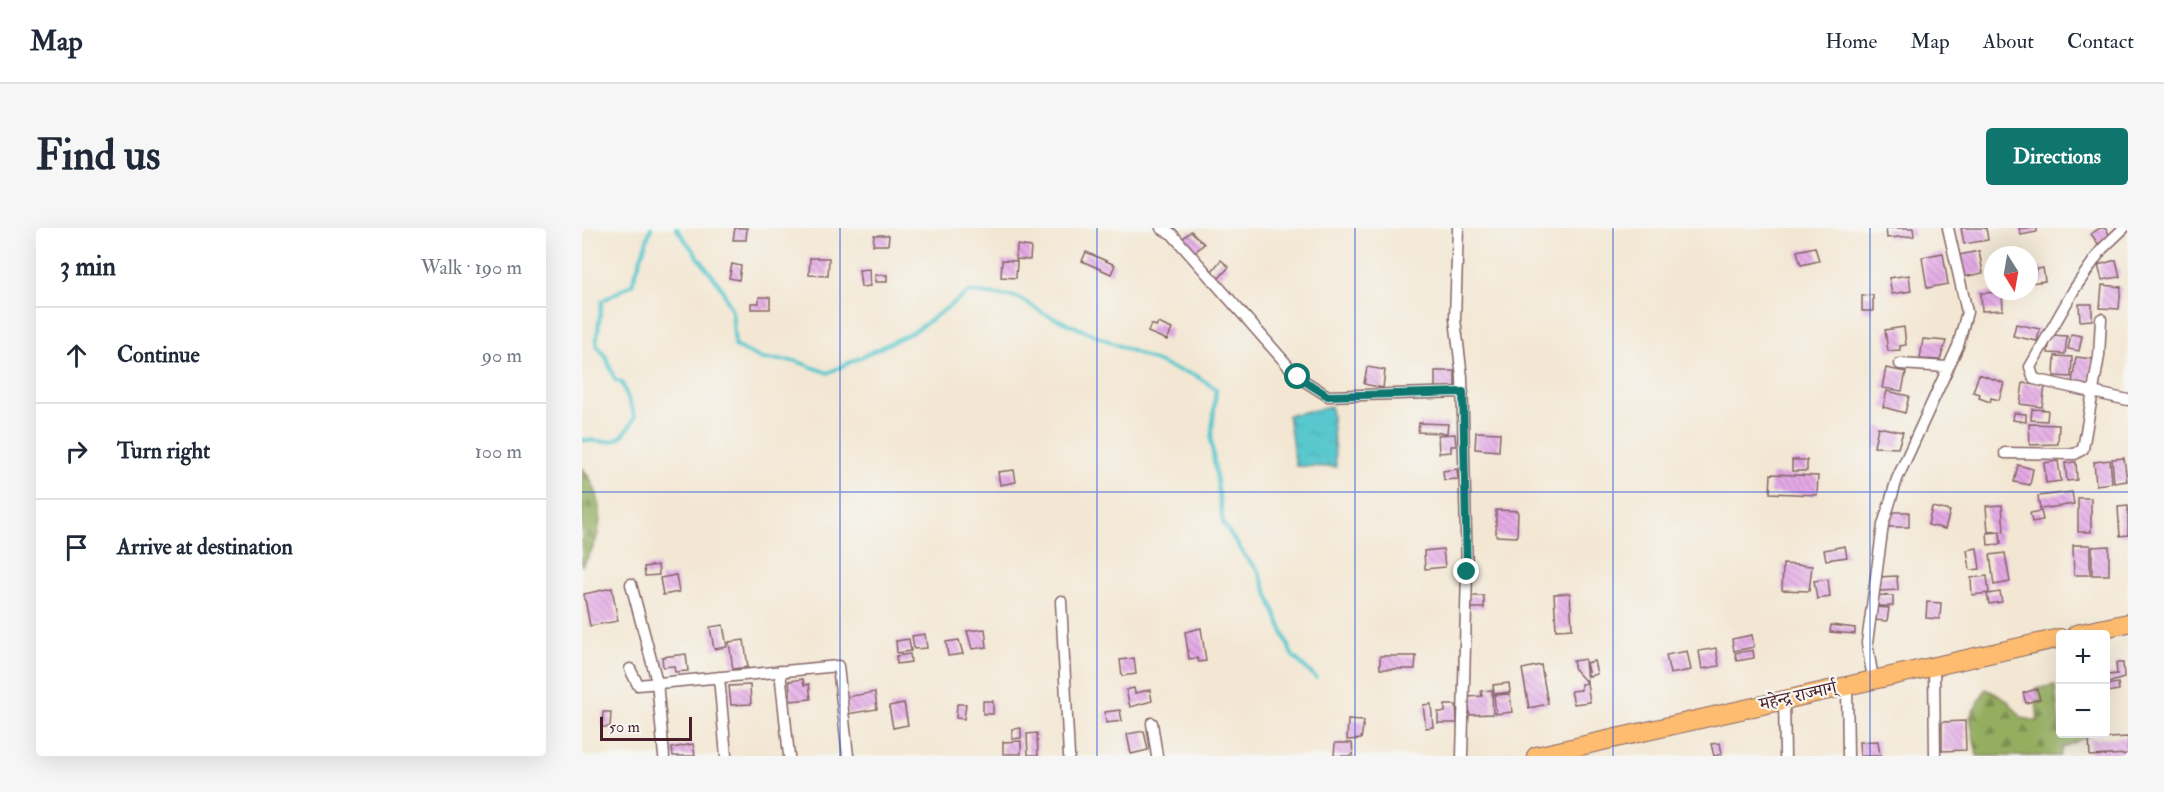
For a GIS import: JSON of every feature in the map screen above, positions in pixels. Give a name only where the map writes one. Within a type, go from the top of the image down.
[{"type":"highway","points":[[2095,630],[2128,623]]},
{"type":"highway","name":"महेन्द्र राज्मार्ग्","points":[[1536,756],[2056,639]]},
{"type":"street","points":[[1161,228],[1172,234],[1298,377],[1315,390],[1328,396],[1349,397],[1463,392]]},
{"type":"street","points":[[1458,228],[1455,319],[1463,392],[1467,572],[1462,756]]},
{"type":"street","points":[[1874,679],[1867,644],[1883,525],[1896,479],[1958,346],[1967,312],[1948,228]]},
{"type":"street","points":[[2124,228],[2102,249],[2075,288],[2030,367],[2034,379],[2128,400]]},
{"type":"street","points":[[2004,453],[2075,454],[2080,451],[2085,441],[2093,394],[2099,356],[2101,319]]},
{"type":"street","points":[[1900,364],[1948,367]]},
{"type":"street","points":[[632,584],[657,682],[664,756]]},
{"type":"street","points":[[1061,601],[1069,756]]},
{"type":"street","points":[[630,669],[638,685],[838,666],[848,756]]},
{"type":"street","points":[[1934,666],[1935,756]]},
{"type":"street","points":[[780,671],[789,756]]},
{"type":"street","points":[[719,677],[726,756]]},
{"type":"street","points":[[1847,685],[1848,756]]},
{"type":"street","points":[[1784,699],[1785,756]]},
{"type":"street","points":[[1152,723],[1157,756]]},
{"type":"green space","points":[[582,468],[596,492],[600,517],[595,542],[582,566]]},
{"type":"green space","points":[[2055,685],[2056,738],[2083,738],[2062,748],[2060,756],[1977,756],[1970,717],[1986,689],[2006,699],[2022,718],[2038,721],[2035,689]]},
{"type":"water","points":[[1331,407],[1336,467],[1296,466],[1288,415]]},
{"type":"building","points":[[735,228],[747,228],[746,240],[733,240]]},
{"type":"building","points":[[1886,228],[1913,228],[1914,236],[1887,238]]},
{"type":"building","points":[[1961,228],[1986,228],[1988,240],[1964,244]]},
{"type":"building","points":[[2019,228],[2037,228],[2037,232],[2021,235]]},
{"type":"building","points":[[2100,228],[2105,228],[2111,237],[2099,245],[2091,234]]},
{"type":"building","points":[[1191,231],[1204,244],[1193,254],[1180,241]]},
{"type":"building","points":[[874,235],[889,235],[888,245],[873,245]]},
{"type":"building","points":[[1017,245],[1031,247],[1030,260],[1016,259]]},
{"type":"building","points":[[1815,247],[1819,261],[1801,265],[1797,251]]},
{"type":"building","points":[[1979,251],[1983,273],[1963,277],[1959,255]]},
{"type":"building","points":[[1086,252],[1115,265],[1111,274],[1082,261]]},
{"type":"building","points":[[1943,253],[1948,284],[1927,288],[1922,257]]},
{"type":"building","points":[[810,258],[829,258],[828,276],[809,275]]},
{"type":"building","points":[[1002,260],[1017,261],[1016,278],[1001,277]]},
{"type":"building","points":[[1221,260],[1229,267],[1219,278],[1211,272]]},
{"type":"building","points":[[2116,260],[2120,277],[2102,280],[2098,265]]},
{"type":"building","points":[[732,264],[741,266],[739,280],[729,278]]},
{"type":"building","points":[[2043,268],[2045,281],[2038,282],[2038,269]]},
{"type":"building","points":[[869,269],[870,286],[861,287],[859,270]]},
{"type":"building","points":[[875,275],[887,275],[887,282],[875,282]]},
{"type":"building","points":[[1909,275],[1911,291],[1892,294],[1889,278]]},
{"type":"building","points":[[2102,285],[2121,287],[2119,309],[2100,308]]},
{"type":"building","points":[[1981,293],[1984,293],[1984,300],[2002,300],[2003,310],[1982,311]]},
{"type":"building","points":[[1873,295],[1873,311],[1862,311],[1862,296]]},
{"type":"building","points":[[759,297],[770,297],[770,309],[751,309],[751,303],[759,303]]},
{"type":"building","points":[[2079,304],[2092,304],[2092,320],[2080,321]]},
{"type":"building","points":[[1158,323],[1172,329],[1167,340],[1148,332],[1151,324],[1156,326]]},
{"type":"building","points":[[2016,324],[2040,329],[2037,341],[2013,336]]},
{"type":"building","points":[[1904,327],[1906,345],[1900,346],[1900,350],[1888,351],[1885,330]]},
{"type":"building","points":[[2071,334],[2082,336],[2079,351],[2068,349]]},
{"type":"building","points":[[2050,335],[2067,336],[2065,354],[2048,353]]},
{"type":"building","points":[[1923,339],[1946,341],[1940,360],[1920,359]]},
{"type":"building","points":[[2055,356],[2072,357],[2071,377],[2054,376]]},
{"type":"building","points":[[2076,357],[2093,359],[2089,386],[2072,383]]},
{"type":"building","points":[[1367,367],[1385,370],[1383,388],[1364,384]]},
{"type":"building","points":[[1886,368],[1906,372],[1902,391],[1882,388]]},
{"type":"building","points":[[1435,371],[1455,371],[1455,389],[1435,389]]},
{"type":"building","points":[[1979,374],[2004,383],[1999,400],[1991,398],[1990,402],[1979,398],[1980,394],[1973,392]]},
{"type":"building","points":[[2023,383],[2045,386],[2042,407],[2020,404]]},
{"type":"building","points":[[1887,391],[1909,396],[1905,413],[1883,407]]},
{"type":"building","points":[[2032,409],[2048,410],[2047,421],[2031,420]]},
{"type":"building","points":[[2014,413],[2026,414],[2026,422],[2013,420]]},
{"type":"building","points":[[1419,423],[1448,424],[1447,433],[1418,432]]},
{"type":"building","points":[[2029,424],[2059,425],[2058,444],[2030,445]]},
{"type":"building","points":[[1878,427],[1903,432],[1898,448],[1874,447]]},
{"type":"building","points":[[1476,432],[1500,433],[1499,451],[1475,449]]},
{"type":"building","points":[[1455,434],[1456,446],[1451,446],[1451,452],[1439,453],[1438,435]]},
{"type":"building","points":[[2124,458],[2127,481],[2114,483],[2112,459]]},
{"type":"building","points":[[1792,460],[1807,460],[1807,471],[1792,471]]},
{"type":"building","points":[[2110,460],[2112,483],[2096,485],[2094,462]]},
{"type":"building","points":[[2058,461],[2061,481],[2046,483],[2044,463]]},
{"type":"building","points":[[2076,462],[2077,480],[2067,481],[2065,463]]},
{"type":"building","points":[[2018,465],[2033,469],[2030,485],[2014,482]]},
{"type":"building","points":[[1457,469],[1458,479],[1444,480],[1443,471]]},
{"type":"building","points":[[1014,470],[1016,482],[1000,485],[998,472]]},
{"type":"building","points":[[1771,474],[1818,476],[1817,495],[1770,493]]},
{"type":"building","points":[[2072,492],[2074,504],[2040,509],[2038,496]]},
{"type":"building","points":[[2078,498],[2091,498],[2091,532],[2078,532]]},
{"type":"building","points":[[2002,505],[2004,531],[1988,532],[1986,506]]},
{"type":"building","points":[[2128,506],[2128,535],[2120,536],[2118,507]]},
{"type":"building","points":[[1932,507],[1950,511],[1945,529],[1928,525]]},
{"type":"building","points":[[1496,510],[1518,511],[1517,537],[1496,536]]},
{"type":"building","points":[[2041,511],[2043,520],[2032,522],[2030,513]]},
{"type":"building","points":[[1888,512],[1909,512],[1909,527],[1888,527]]},
{"type":"building","points":[[2000,532],[2001,544],[1988,545],[1987,533]]},
{"type":"building","points":[[2073,545],[2090,545],[2090,575],[2074,575]]},
{"type":"building","points":[[1845,546],[1847,557],[1826,560],[1824,550]]},
{"type":"building","points":[[2109,546],[2109,575],[2092,575],[2092,547]]},
{"type":"building","points":[[1977,548],[1980,569],[1970,570],[1967,550]]},
{"type":"building","points":[[1443,549],[1445,567],[1425,569],[1424,551]]},
{"type":"building","points":[[2005,553],[2010,582],[1994,585],[1990,555]]},
{"type":"building","points":[[1783,564],[1812,566],[1809,591],[1782,590]]},
{"type":"building","points":[[658,565],[659,575],[645,576],[644,567]]},
{"type":"building","points":[[676,575],[679,592],[663,595],[660,578]]},
{"type":"building","points":[[1897,576],[1898,590],[1879,591],[1878,577]]},
{"type":"building","points":[[1987,576],[1989,593],[1972,595],[1971,578]]},
{"type":"building","points":[[1828,579],[1830,597],[1817,599],[1814,581]]},
{"type":"building","points":[[612,588],[618,621],[590,626],[584,594]]},
{"type":"building","points":[[2000,592],[2002,602],[1989,604],[1987,594]]},
{"type":"building","points":[[1570,593],[1572,629],[1556,630],[1554,594]]},
{"type":"building","points":[[1876,595],[1893,596],[1893,606],[1876,606]]},
{"type":"building","points":[[1467,596],[1484,596],[1484,608],[1467,608]]},
{"type":"building","points":[[1927,602],[1941,603],[1940,619],[1926,618]]},
{"type":"building","points":[[1874,607],[1889,608],[1887,621],[1873,620]]},
{"type":"building","points":[[723,625],[727,647],[714,649],[710,627]]},
{"type":"building","points":[[1831,625],[1855,628],[1855,634],[1830,632]]},
{"type":"building","points":[[1201,628],[1206,661],[1199,662],[1197,658],[1189,659],[1185,632]]},
{"type":"building","points":[[985,629],[987,647],[972,649],[967,631]]},
{"type":"building","points":[[925,634],[927,648],[914,649],[912,636]]},
{"type":"building","points":[[1752,635],[1754,647],[1734,651],[1732,639]]},
{"type":"building","points":[[909,639],[911,651],[897,653],[896,641]]},
{"type":"building","points":[[744,640],[748,667],[733,669],[729,642]]},
{"type":"building","points":[[959,640],[963,654],[948,656],[946,642]]},
{"type":"building","points":[[1716,648],[1719,666],[1702,669],[1699,651]]},
{"type":"building","points":[[1753,650],[1754,658],[1737,661],[1735,653]]},
{"type":"building","points":[[1687,651],[1691,670],[1670,674],[1666,655]]},
{"type":"building","points":[[686,654],[688,671],[675,672],[674,666],[663,667],[662,657]]},
{"type":"building","points":[[910,654],[911,662],[897,664],[896,656]]},
{"type":"building","points":[[1380,656],[1416,656],[1415,669],[1380,669]]},
{"type":"building","points":[[1134,658],[1136,674],[1122,676],[1120,660]]},
{"type":"building","points":[[1585,659],[1587,683],[1575,670],[1573,661]]},
{"type":"building","points":[[1594,661],[1597,674],[1589,676],[1586,663]]},
{"type":"building","points":[[2116,663],[2123,663],[2124,678],[2110,682],[2110,675],[2117,674]]},
{"type":"building","points":[[1541,665],[1548,704],[1529,708],[1522,669]]},
{"type":"building","points":[[803,679],[804,685],[809,684],[811,699],[791,701],[789,681]]},
{"type":"building","points":[[1509,683],[1510,692],[1494,694],[1493,685]]},
{"type":"building","points":[[1587,683],[1590,702],[1574,704],[1571,691],[1581,690],[1581,684]]},
{"type":"building","points":[[2118,683],[2119,690],[2110,692],[2110,684]]},
{"type":"building","points":[[750,685],[751,704],[731,705],[729,686]]},
{"type":"building","points":[[1134,688],[1135,693],[1150,690],[1152,701],[1130,707],[1126,690]]},
{"type":"building","points":[[2037,689],[2040,699],[2026,703],[2023,693]]},
{"type":"building","points":[[1492,690],[1493,714],[1469,715],[1468,697],[1482,696],[1481,691]]},
{"type":"building","points":[[875,692],[877,709],[848,714],[846,697]]},
{"type":"building","points":[[1510,694],[1512,712],[1496,714],[1494,695]]},
{"type":"building","points":[[983,701],[993,701],[993,714],[983,714]]},
{"type":"building","points":[[904,703],[908,725],[893,728],[889,706]]},
{"type":"building","points":[[957,704],[966,704],[964,719],[956,718]]},
{"type":"building","points":[[1431,704],[1433,727],[1426,728],[1423,705]]},
{"type":"building","points":[[1445,705],[1456,705],[1457,723],[1438,723],[1438,712],[1445,712]]},
{"type":"building","points":[[1120,710],[1122,721],[1106,723],[1105,712]]},
{"type":"building","points":[[603,712],[611,712],[610,727],[602,727]]},
{"type":"building","points":[[1348,720],[1364,721],[1361,739],[1347,740]]},
{"type":"building","points":[[1965,721],[1966,750],[1942,751],[1942,722]]},
{"type":"building","points":[[1021,728],[1021,738],[1012,739],[1012,729]]},
{"type":"building","points":[[1144,731],[1148,750],[1131,754],[1127,734]]},
{"type":"building","points":[[1037,733],[1038,755],[1028,755],[1027,734]]},
{"type":"building","points":[[2128,737],[2128,754],[2090,756],[2089,739]]},
{"type":"building","points":[[1021,741],[1021,754],[1003,754],[1003,742]]},
{"type":"building","points":[[1878,741],[1880,756],[1860,756],[1859,742]]},
{"type":"building","points":[[1335,743],[1352,743],[1353,756],[1334,756]]},
{"type":"building","points":[[1720,743],[1722,754],[1714,756],[1711,744]]},
{"type":"building","points":[[693,744],[695,756],[673,756],[672,748]]},
{"type":"waterway","points":[[582,440],[614,441],[624,434],[635,417],[622,383],[615,380],[606,357],[596,344],[602,301],[632,284],[651,228]]},
{"type":"waterway","points":[[676,228],[721,287],[732,311],[735,346],[762,359],[796,361],[828,373],[915,331],[969,292],[1017,297],[1045,314],[1174,369],[1195,375],[1216,389],[1211,440],[1223,523],[1247,559],[1258,570],[1292,655],[1316,678]]},
{"type":"route","points":[[1298,377],[1315,390],[1328,396],[1463,392],[1467,572]]}]
